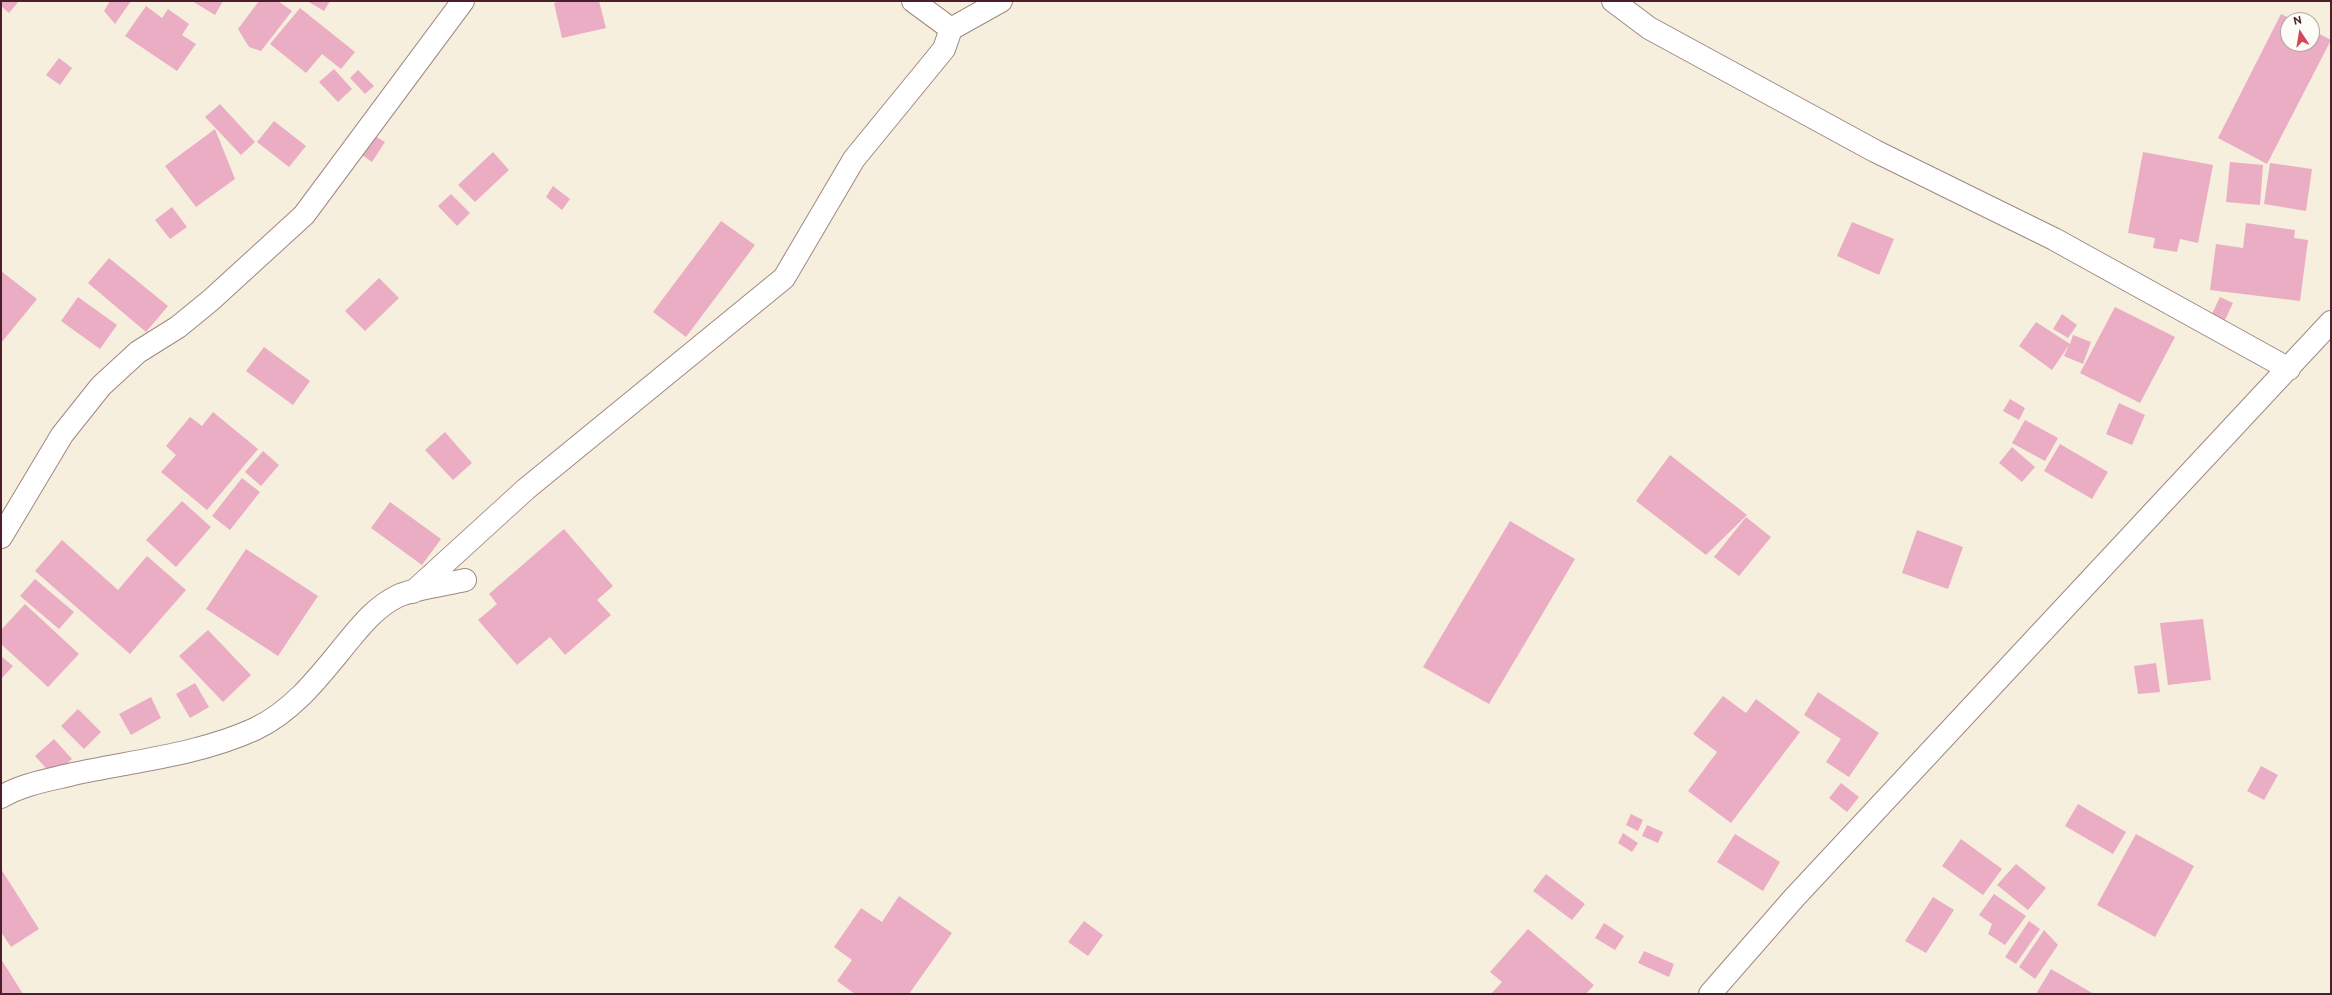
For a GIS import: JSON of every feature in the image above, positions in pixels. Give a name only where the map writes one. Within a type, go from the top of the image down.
[{"type":"street","points":[[1,537],[62,435],[101,386],[138,352],[178,326],[211,300],[304,215],[463,1]]},
{"type":"street","points":[[913,1],[950,29]]},
{"type":"street","points":[[413,592],[526,489],[784,278],[854,159],[944,49],[950,29],[1001,1]]},
{"type":"street","points":[[1613,1],[1648,28],[1875,151],[2054,239],[2289,369]]},
{"type":"street","points":[[1710,994],[1805,887],[2289,369],[2331,322]]},
{"type":"street","points":[[1,797],[11,791],[47,780],[202,747],[254,729],[281,714],[310,688],[364,623],[380,607],[399,595],[465,580]]},
{"type":"building","points":[[1,1],[19,1],[9,13],[1,6]]},
{"type":"building","points":[[110,1],[131,1],[115,24],[104,11]]},
{"type":"building","points":[[192,1],[223,1],[215,15]]},
{"type":"building","points":[[259,1],[278,1],[292,11],[261,51],[249,47],[238,29]]},
{"type":"building","points":[[307,1],[330,1],[324,11]]},
{"type":"building","points":[[561,1],[599,1],[606,28],[562,38],[554,3]]},
{"type":"building","points":[[146,6],[162,18],[168,9],[189,24],[182,35],[196,44],[177,71],[125,36]]},
{"type":"building","points":[[300,8],[355,52],[341,69],[322,54],[306,73],[270,44]]},
{"type":"building","points":[[2280,16],[2280,52],[2320,52],[2320,34],[2331,40],[2267,164],[2218,138]]},
{"type":"building","points":[[59,58],[72,68],[60,85],[46,75]]},
{"type":"building","points":[[334,69],[352,89],[338,102],[319,82]]},
{"type":"building","points":[[358,70],[374,86],[365,94],[350,78]]},
{"type":"building","points":[[220,104],[255,142],[241,155],[205,117]]},
{"type":"building","points":[[274,121],[306,146],[289,167],[257,142]]},
{"type":"building","points":[[215,129],[235,179],[196,207],[165,166]]},
{"type":"building","points":[[375,136],[385,142],[372,162],[362,155]]},
{"type":"building","points":[[493,152],[509,170],[475,202],[458,185]]},
{"type":"building","points":[[2143,152],[2213,165],[2198,243],[2180,239],[2177,252],[2153,248],[2155,238],[2128,233]]},
{"type":"building","points":[[2230,162],[2263,165],[2260,205],[2226,202]]},
{"type":"building","points":[[2270,163],[2312,169],[2306,211],[2264,204]]},
{"type":"building","points":[[553,186],[570,199],[562,210],[546,197]]},
{"type":"building","points":[[451,194],[470,213],[457,226],[438,206]]},
{"type":"building","points":[[172,207],[187,227],[170,239],[155,220]]},
{"type":"building","points":[[721,221],[755,245],[686,337],[653,312]]},
{"type":"building","points":[[1852,222],[1894,239],[1879,275],[1837,256]]},
{"type":"building","points":[[2246,223],[2295,230],[2294,238],[2308,240],[2300,301],[2210,290],[2216,244],[2243,248]]},
{"type":"building","points":[[109,258],[168,306],[146,332],[88,283]]},
{"type":"building","points":[[1,271],[37,299],[1,343]]},
{"type":"building","points":[[379,278],[399,298],[365,331],[345,311]]},
{"type":"building","points":[[78,297],[117,325],[100,349],[61,321]]},
{"type":"building","points":[[2220,297],[2233,303],[2224,322],[2211,316]]},
{"type":"building","points":[[2115,307],[2175,337],[2140,403],[2080,373]]},
{"type":"building","points":[[2062,314],[2077,325],[2068,338],[2053,329]]},
{"type":"building","points":[[2036,322],[2070,344],[2073,335],[2091,342],[2083,364],[2064,356],[2069,345],[2052,370],[2019,346]]},
{"type":"building","points":[[264,347],[310,381],[293,405],[246,371]]},
{"type":"building","points":[[2010,399],[2025,408],[2019,420],[2003,411]]},
{"type":"building","points":[[2119,403],[2145,415],[2132,445],[2106,434]]},
{"type":"building","points":[[213,412],[258,449],[207,510],[161,472],[176,455],[166,446],[190,417],[202,426]]},
{"type":"building","points":[[2025,420],[2058,438],[2045,461],[2012,443]]},
{"type":"building","points":[[445,432],[472,463],[453,480],[425,450]]},
{"type":"building","points":[[2060,444],[2108,472],[2092,499],[2044,471]]},
{"type":"building","points":[[2012,447],[2035,467],[2022,482],[1999,463]]},
{"type":"building","points":[[263,451],[279,465],[261,486],[245,472]]},
{"type":"building","points":[[1670,455],[1747,515],[1706,555],[1636,501]]},
{"type":"building","points":[[242,478],[260,492],[230,530],[212,516]]},
{"type":"building","points":[[182,501],[211,527],[176,567],[146,540]]},
{"type":"building","points":[[390,502],[441,539],[422,565],[371,528]]},
{"type":"building","points":[[1746,517],[1771,537],[1739,576],[1714,557]]},
{"type":"building","points":[[1510,521],[1575,559],[1489,704],[1423,667]]},
{"type":"building","points":[[564,529],[613,586],[597,600],[611,615],[565,655],[550,637],[517,665],[478,620],[497,604],[489,594]]},
{"type":"building","points":[[1917,530],[1963,547],[1948,589],[1902,573]]},
{"type":"building","points":[[62,540],[118,590],[147,556],[186,590],[130,654],[35,571]]},
{"type":"building","points":[[246,549],[318,596],[278,656],[206,609]]},
{"type":"building","points":[[35,579],[74,612],[59,629],[20,596]]},
{"type":"building","points":[[25,604],[79,654],[48,687],[1,644],[1,630]]},
{"type":"building","points":[[2203,619],[2211,680],[2168,685],[2160,623]]},
{"type":"building","points":[[208,630],[251,675],[223,702],[179,656]]},
{"type":"building","points":[[1,656],[13,666],[1,679]]},
{"type":"building","points":[[2156,663],[2160,692],[2138,694],[2134,666]]},
{"type":"building","points":[[195,683],[209,707],[190,718],[176,694]]},
{"type":"building","points":[[1818,692],[1879,733],[1849,777],[1826,762],[1841,739],[1804,715]]},
{"type":"building","points":[[1723,696],[1746,713],[1756,699],[1800,732],[1731,823],[1688,791],[1717,752],[1693,734]]},
{"type":"building","points":[[151,697],[161,718],[131,735],[119,714]]},
{"type":"building","points":[[78,709],[101,732],[84,749],[61,726]]},
{"type":"building","points":[[54,739],[72,759],[53,776],[35,756]]},
{"type":"building","points":[[2261,766],[2278,775],[2264,800],[2247,791]]},
{"type":"building","points":[[1841,783],[1859,797],[1847,812],[1829,798]]},
{"type":"building","points":[[2078,804],[2126,832],[2113,854],[2065,826]]},
{"type":"building","points":[[1631,814],[1643,820],[1638,831],[1626,825]]},
{"type":"building","points":[[1647,825],[1663,832],[1658,843],[1642,836]]},
{"type":"building","points":[[1623,833],[1638,843],[1632,852],[1618,843]]},
{"type":"building","points":[[1735,834],[1780,862],[1763,891],[1717,862]]},
{"type":"building","points":[[2136,834],[2194,866],[2155,937],[2097,905]]},
{"type":"building","points":[[1961,839],[2002,869],[1983,895],[1942,866]]},
{"type":"building","points":[[2016,864],[2046,888],[2028,910],[1997,885]]},
{"type":"building","points":[[1,869],[39,929],[11,947],[1,932]]},
{"type":"building","points":[[1546,874],[1585,904],[1572,920],[1533,891]]},
{"type":"building","points":[[1994,894],[2026,916],[2005,945],[1988,934],[1992,924],[1979,915]]},
{"type":"building","points":[[899,896],[952,933],[909,994],[855,994],[837,981],[852,960],[834,947],[861,908],[882,922]]},
{"type":"building","points":[[1933,897],[1954,910],[1926,953],[1905,941]]},
{"type":"building","points":[[1084,921],[1103,935],[1088,956],[1068,942]]},
{"type":"building","points":[[2029,921],[2040,929],[2016,964],[2005,957]]},
{"type":"building","points":[[1604,923],[1624,936],[1615,950],[1595,938]]},
{"type":"building","points":[[1528,929],[1594,985],[1586,994],[1491,994],[1502,982],[1490,972]]},
{"type":"building","points":[[2044,930],[2058,945],[2035,979],[2019,967]]},
{"type":"building","points":[[1644,951],[1674,964],[1669,977],[1638,963]]},
{"type":"building","points":[[1,959],[23,994],[1,994]]},
{"type":"building","points":[[2051,969],[2094,994],[2036,994]]}]
